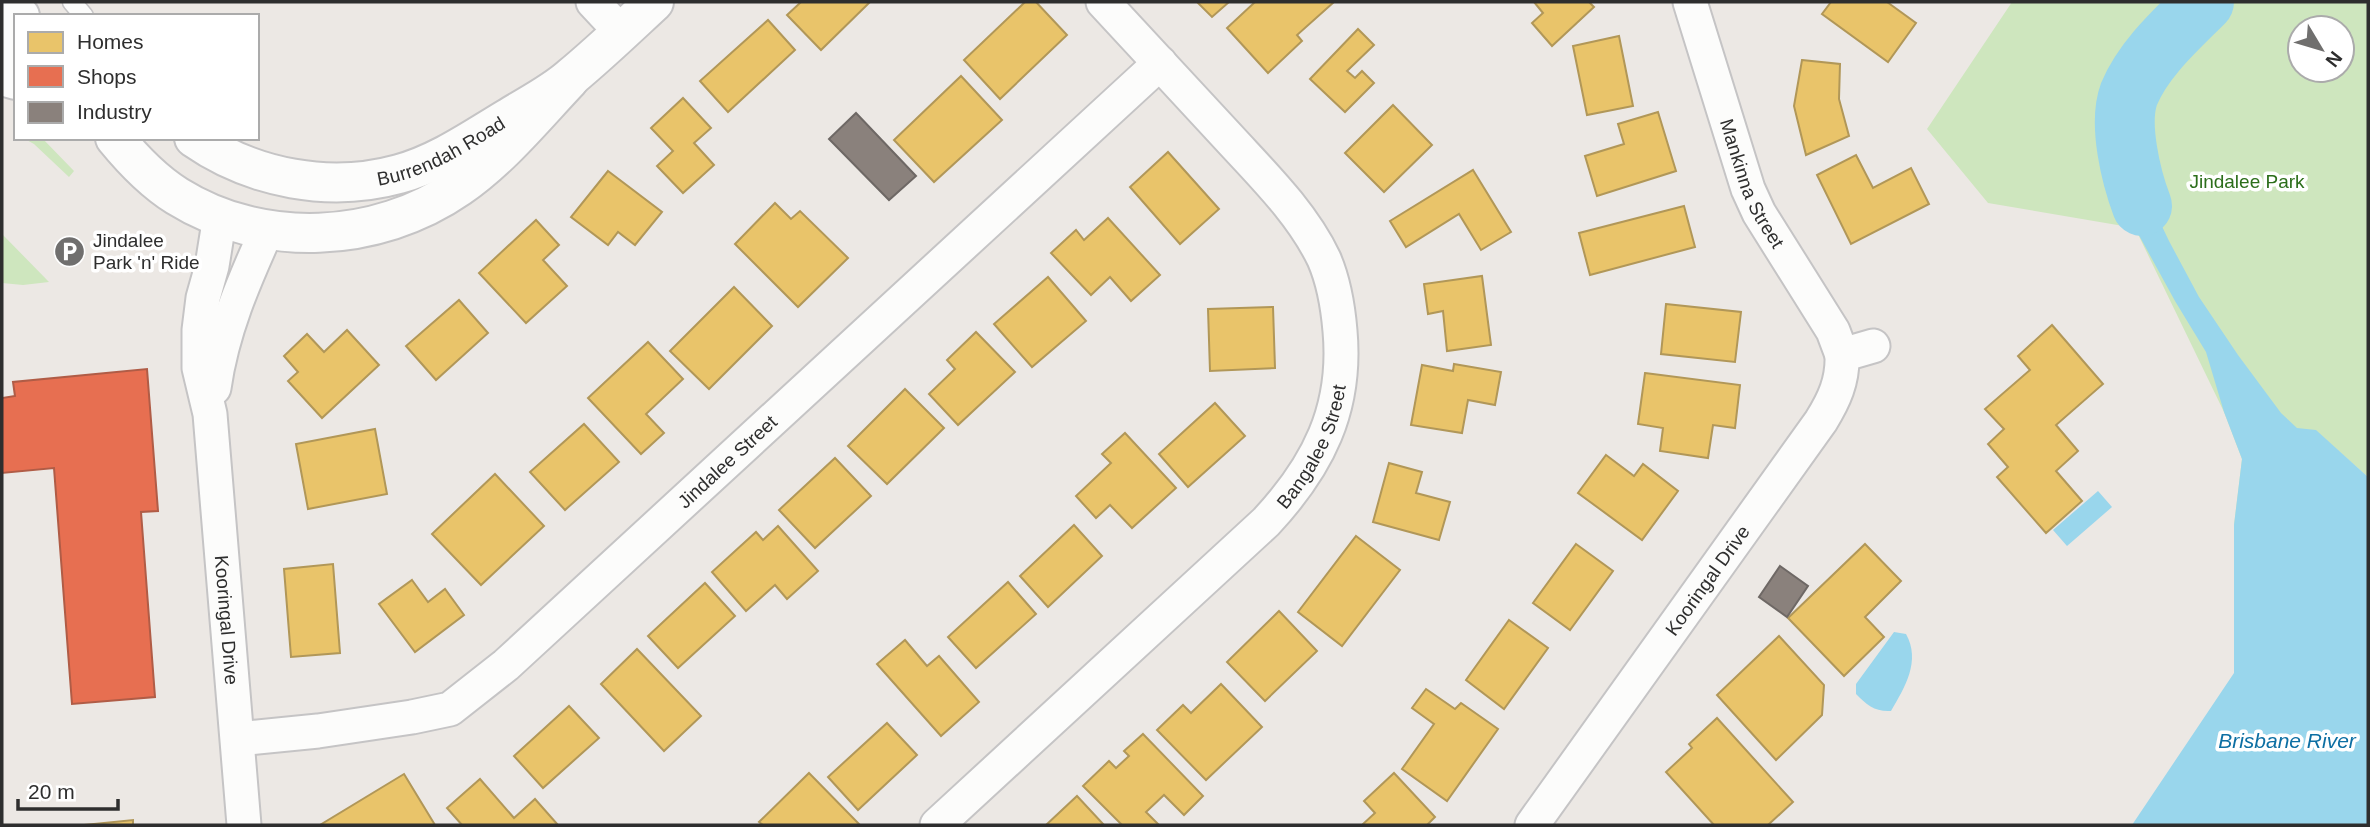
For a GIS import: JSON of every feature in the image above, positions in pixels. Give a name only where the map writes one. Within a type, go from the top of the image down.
[{"type":"street","points":[[593,2],[621,32]]},
{"type":"street","name":"Burrendah Road","points":[[197,140],[226,157],[266,173],[311,182],[339,183],[398,174],[455,151],[569,80],[654,2]]},
{"type":"street","name":"Bangalee Street","points":[[937,825],[1288,499],[1312,464],[1329,427],[1342,376],[1337,302],[1324,259],[1313,238],[1283,198],[1103,2]]},
{"type":"street","name":"Mankinna Street","points":[[1699,5],[1748,189],[1759,214],[1833,331],[1842,355]]},
{"type":"street","name":"Jindalee Street","points":[[238,739],[318,731],[450,709],[506,665],[1160,63]]},
{"type":"street","points":[[117,140],[142,168],[169,190],[220,216],[267,230],[294,233],[368,228],[401,217],[458,188],[494,159],[569,80]]},
{"type":"street","points":[[266,173],[267,230]]},
{"type":"street","points":[[220,216],[266,173]]},
{"type":"street","name":"Kooringal Drive","points":[[211,333],[203,298],[212,266],[220,216]]},
{"type":"street","name":"Kooringal Drive","points":[[244,825],[210,414],[199,369],[211,333],[242,285],[267,230]]},
{"type":"street","points":[[1842,355],[1873,346]]},
{"type":"street","name":"Kooringal Drive","points":[[1532,825],[1821,421],[1836,396],[1842,355]]},
{"type":"green space","name":"Jindalee Park","points":[[2012,2],[2368,2],[2368,477],[2316,431],[2234,525],[2242,459],[2224,412],[2135,228],[1988,203],[1927,129]]},
{"type":"green space","points":[[27,140],[44,140],[74,171],[69,177]]},
{"type":"green space","points":[[2,234],[49,282],[23,285],[2,283]]},
{"type":"water","name":"Brisbane River","points":[[2125,127],[2140,180],[2169,241],[2199,297],[2238,355],[2281,413],[2297,428],[2316,430],[2368,477],[2368,825],[2132,825],[2234,673],[2234,525],[2242,459],[2206,352],[2135,228],[2123,182]]},
{"type":"water","points":[[2098,491],[2112,507],[2067,546],[2053,530]]},
{"type":"water","points":[[1894,632],[1906,634],[1912,664],[1906,683],[1891,711],[1880,710],[1856,694],[1856,684]]},
{"type":"building: Homes","points":[[801,2],[870,2],[821,50],[787,15]]},
{"type":"building: Homes","points":[[1025,2],[1036,2],[1067,35],[1000,99],[964,60]]},
{"type":"building: Homes","points":[[1197,2],[1229,2],[1212,17]]},
{"type":"building: Homes","points":[[1255,2],[1334,2],[1297,35],[1302,41],[1268,73],[1227,28]]},
{"type":"building: Homes","points":[[1534,2],[1589,2],[1594,7],[1552,46],[1532,23],[1543,13]]},
{"type":"building: Homes","points":[[1831,2],[1887,2],[1916,23],[1888,62],[1822,14]]},
{"type":"building: Homes","points":[[768,20],[795,50],[728,112],[700,81]]},
{"type":"building: Homes","points":[[1358,29],[1374,45],[1347,71],[1355,78],[1362,71],[1374,83],[1345,112],[1310,79]]},
{"type":"building: Homes","points":[[1619,36],[1633,106],[1587,115],[1573,46]]},
{"type":"building: Homes","points":[[1802,60],[1840,64],[1839,99],[1849,136],[1806,155],[1794,106]]},
{"type":"building: Homes","points":[[961,76],[1002,120],[934,182],[894,140]]},
{"type":"building: Homes","points":[[683,98],[711,128],[694,143],[714,165],[683,193],[657,166],[673,151],[651,128]]},
{"type":"building: Homes","points":[[1393,105],[1432,145],[1384,192],[1345,153]]},
{"type":"building: Homes","points":[[1658,112],[1676,171],[1597,196],[1585,156],[1624,144],[1618,124]]},
{"type":"building: Homes","points":[[1168,152],[1219,209],[1180,244],[1130,187]]},
{"type":"building: Homes","points":[[1856,155],[1873,188],[1911,168],[1929,204],[1851,244],[1817,175]]},
{"type":"building: Homes","points":[[1473,170],[1511,232],[1481,250],[1459,214],[1406,247],[1390,221]]},
{"type":"building: Homes","points":[[608,171],[662,212],[635,245],[618,232],[608,245],[571,217]]},
{"type":"building: Homes","points":[[775,203],[791,219],[800,211],[848,258],[798,307],[735,244]]},
{"type":"building: Homes","points":[[1684,206],[1695,247],[1590,275],[1579,233]]},
{"type":"building: Homes","points":[[1108,218],[1160,275],[1131,301],[1110,277],[1091,295],[1051,253],[1076,230],[1084,240]]},
{"type":"building: Homes","points":[[536,220],[559,245],[543,260],[567,286],[526,323],[479,273]]},
{"type":"building: Homes","points":[[1482,276],[1491,345],[1447,351],[1443,311],[1428,314],[1424,284]]},
{"type":"building: Homes","points":[[1048,277],[1086,321],[1032,367],[994,324]]},
{"type":"building: Homes","points":[[734,287],[772,326],[709,389],[670,351]]},
{"type":"building: Homes","points":[[459,300],[488,333],[436,380],[406,346]]},
{"type":"building: Homes","points":[[1666,304],[1741,312],[1735,362],[1661,354]]},
{"type":"building: Homes","points":[[1273,307],[1275,368],[1210,371],[1208,309]]},
{"type":"building: Homes","points":[[2052,325],[2103,384],[2056,425],[2078,451],[2056,471],[2082,501],[2046,533],[1997,477],[2008,467],[1988,444],[2004,429],[1985,409],[2030,370],[2018,356]]},
{"type":"building: Homes","points":[[347,330],[379,365],[322,418],[288,381],[298,372],[284,356],[307,334],[324,352]]},
{"type":"building: Homes","points":[[976,332],[1015,372],[958,425],[929,394],[955,369],[947,360]]},
{"type":"building: Homes","points":[[648,342],[683,379],[646,414],[664,433],[641,454],[588,398]]},
{"type":"building: Homes","points":[[1454,364],[1501,372],[1495,405],[1468,400],[1462,433],[1411,425],[1422,365],[1453,371]]},
{"type":"building: Homes","points":[[1645,373],[1740,385],[1735,428],[1713,425],[1708,458],[1660,451],[1663,428],[1638,424]]},
{"type":"building: Homes","points":[[905,389],[944,428],[887,484],[848,446]]},
{"type":"building: Homes","points":[[1215,403],[1245,436],[1188,487],[1159,454]]},
{"type":"building: Homes","points":[[584,424],[619,462],[565,510],[530,472]]},
{"type":"building: Homes","points":[[375,429],[387,494],[308,509],[296,444]]},
{"type":"building: Homes","points":[[1125,433],[1176,488],[1132,528],[1110,505],[1096,518],[1076,496],[1111,463],[1102,454]]},
{"type":"building: Homes","points":[[1606,455],[1634,476],[1643,464],[1678,491],[1642,540],[1578,493]]},
{"type":"building: Homes","points":[[835,458],[871,496],[815,548],[779,510]]},
{"type":"building: Homes","points":[[1389,463],[1422,472],[1416,493],[1450,502],[1439,540],[1373,522]]},
{"type":"building: Homes","points":[[495,474],[544,526],[481,585],[432,534]]},
{"type":"building: Homes","points":[[1074,525],[1102,556],[1048,607],[1020,576]]},
{"type":"building: Homes","points":[[778,526],[818,571],[787,599],[775,585],[746,611],[712,572],[756,532],[763,540]]},
{"type":"building: Homes","points":[[1356,536],[1400,570],[1342,646],[1298,612]]},
{"type":"building: Homes","points":[[1576,544],[1613,571],[1570,630],[1533,603]]},
{"type":"building: Homes","points":[[1865,544],[1901,581],[1865,617],[1884,637],[1844,676],[1788,618]]},
{"type":"building: Homes","points":[[333,564],[340,653],[291,657],[284,569]]},
{"type":"building: Homes","points":[[412,580],[428,602],[445,589],[464,615],[415,652],[379,604]]},
{"type":"building: Homes","points":[[1008,582],[1036,614],[976,668],[948,637]]},
{"type":"building: Homes","points":[[705,583],[735,616],[678,668],[648,636]]},
{"type":"building: Homes","points":[[1279,611],[1317,651],[1265,701],[1227,662]]},
{"type":"building: Homes","points":[[1509,620],[1548,648],[1504,709],[1466,680]]},
{"type":"building: Homes","points":[[1779,636],[1824,685],[1822,715],[1776,760],[1717,695]]},
{"type":"building: Homes","points":[[905,640],[927,666],[939,656],[979,702],[941,736],[877,664]]},
{"type":"building: Homes","points":[[637,649],[701,716],[664,751],[601,684]]},
{"type":"building: Homes","points":[[1221,684],[1262,727],[1206,780],[1157,730],[1183,705],[1191,713]]},
{"type":"building: Homes","points":[[1426,689],[1455,709],[1461,703],[1498,729],[1447,801],[1402,769],[1434,724],[1412,708]]},
{"type":"building: Homes","points":[[569,706],[599,738],[543,788],[514,756]]},
{"type":"building: Homes","points":[[1717,718],[1793,802],[1768,825],[1714,825],[1666,772],[1692,748],[1689,744]]},
{"type":"building: Homes","points":[[887,723],[917,755],[858,810],[828,777]]},
{"type":"building: Homes","points":[[1143,734],[1203,796],[1184,815],[1164,795],[1146,812],[1159,825],[1122,825],[1083,786],[1109,761],[1116,768],[1129,756],[1124,751]]},
{"type":"building: Homes","points":[[809,773],[860,825],[763,825],[759,822]]},
{"type":"building: Homes","points":[[1394,773],[1435,817],[1427,825],[1362,825],[1375,813],[1364,801]]},
{"type":"building: Homes","points":[[404,774],[435,825],[320,825]]},
{"type":"building: Homes","points":[[480,779],[514,818],[535,799],[558,825],[462,825],[447,808]]},
{"type":"building: Homes","points":[[1077,796],[1104,825],[1046,825]]},
{"type":"building: Homes","points":[[133,820],[133,825],[84,825]]},
{"type":"building: Shops","points":[[147,369],[158,511],[141,512],[155,697],[72,704],[54,468],[2,473],[2,398],[15,396],[13,382]]},
{"type":"building: Industry","points":[[856,113],[916,176],[889,200],[829,139]]},
{"type":"building: Industry","points":[[1780,566],[1808,586],[1787,617],[1759,597]]},
{"type":"waterway","points":[[2142,206],[2130,166],[2125,135],[2129,94],[2152,56],[2204,2]]},
{"type":"place","name":"Jindalee Park 'n' Ride","points":[[70,251]]}]
